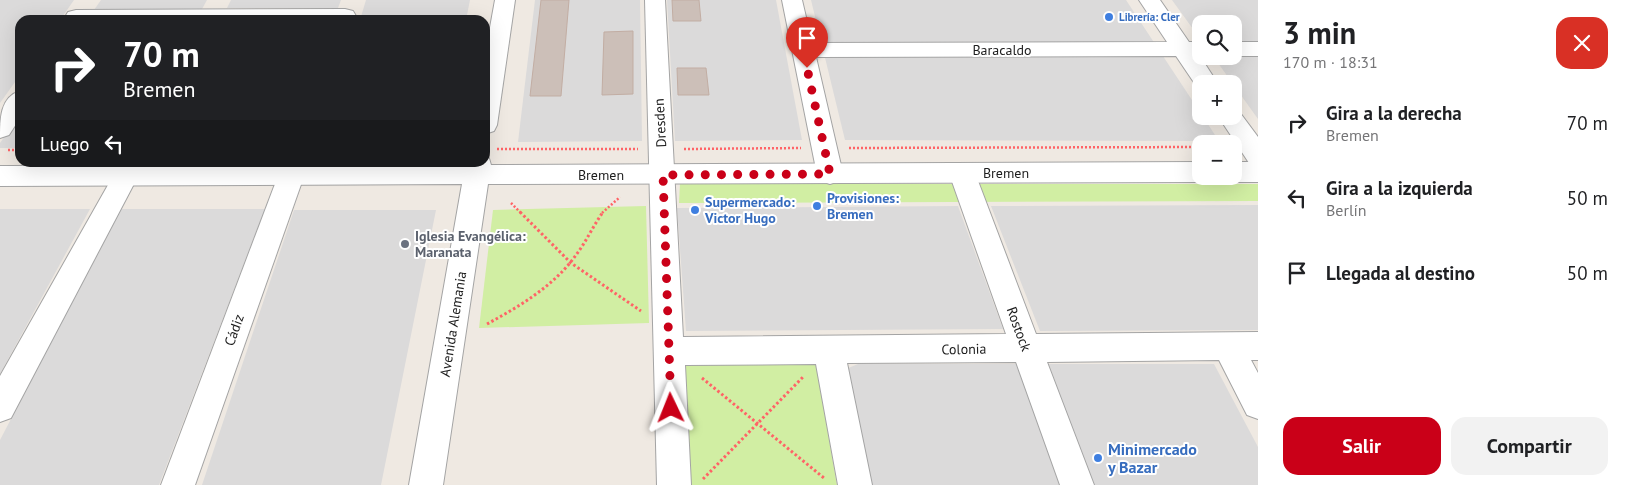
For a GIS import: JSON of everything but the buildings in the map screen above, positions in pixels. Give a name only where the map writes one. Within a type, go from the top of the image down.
[{"type":"street","points":[[491,50],[505,0]]},
{"type":"street","name":"Dresden","points":[[655,0],[674,485]]},
{"type":"street","points":[[792,0],[830,174]]},
{"type":"street","points":[[1149,0],[1192,49]]},
{"type":"street","points":[[79,12],[347,12]]},
{"type":"street","name":"Baracaldo","points":[[803,50],[1192,49]]},
{"type":"street","points":[[1242,49],[1258,49]]},
{"type":"street","points":[[0,129],[15,106]]},
{"type":"street","points":[[1236,125],[1258,156]]},
{"type":"street","points":[[0,407],[130,169]]},
{"type":"street","name":"Bremen","points":[[0,176],[130,169],[291,176],[478,169],[663,175],[1192,172]]},
{"type":"street","name":"Avenida Alemania","points":[[426,485],[478,169]]},
{"type":"street","points":[[1242,172],[1258,172]]},
{"type":"street","name":"Rostock","points":[[962,173],[1077,485]]},
{"type":"street","name":"Cádiz","points":[[178,485],[291,176]]},
{"type":"street","name":"Colonia","points":[[669,341],[829,350],[1258,346]]},
{"type":"street","points":[[1227,346],[1258,404]]},
{"type":"street","points":[[829,350],[840,482]]},
{"type":"path","points":[[487,324],[520,306],[571,263],[609,203],[624,195]]},
{"type":"path","points":[[511,203],[571,263],[669,341],[758,424],[840,482]]},
{"type":"path","points":[[698,485],[829,350]]},
{"type":"shaded area","points":[[0,0],[74,0],[64,15],[15,15],[15,82],[0,103]]},
{"type":"shaded area","points":[[101,0],[207,0],[202,9],[94,10]]},
{"type":"shaded area","points":[[231,0],[341,0],[338,8],[227,8]]},
{"type":"shaded area","points":[[366,0],[470,0],[467,15],[362,15]]},
{"type":"shaded area","points":[[535,0],[640,0],[642,141],[518,142]]},
{"type":"shaded area","points":[[667,0],[776,0],[802,140],[675,141]]},
{"type":"shaded area","points":[[811,0],[1126,0],[1192,100],[1192,125],[1208,125],[1215,135],[1192,135],[1192,141],[845,140]]},
{"type":"shaded area","points":[[1172,0],[1258,0],[1258,119],[1242,97],[1242,75],[1227,75],[1219,65],[1242,65],[1242,15],[1192,15],[1192,28]]},
{"type":"shaded area","points":[[15,122],[15,148],[0,148],[0,143]]},
{"type":"shaded area","points":[[1258,205],[1258,330],[1040,331],[991,206]]},
{"type":"shaded area","points":[[958,206],[1003,329],[686,331],[677,208]]},
{"type":"shaded area","points":[[0,209],[90,209],[0,374]]},
{"type":"shaded area","points":[[121,209],[265,209],[159,485],[0,485],[0,440]]},
{"type":"shaded area","points":[[294,210],[436,210],[381,485],[202,485]]},
{"type":"shaded area","points":[[858,364],[1214,364],[1258,447],[1258,485],[871,485],[846,369]]},
{"type":"green space","points":[[680,184],[1258,184],[1258,201],[679,203]]},
{"type":"green space","points":[[646,206],[649,323],[479,328],[493,210]]},
{"type":"green space","points":[[815,359],[837,485],[687,485],[681,360]]},
{"type":"place","name":"Librería: Cler","points":[[1109,17]]},
{"type":"place","name":"Provisiones: Bremen","points":[[817,206]]},
{"type":"place","name":"Supermercado: Victor Hugo","points":[[695,210]]},
{"type":"place","name":"Iglesia Evangélica: Maranata","points":[[405,244]]},
{"type":"place","name":"Minimercado y Bazar","points":[[1098,458]]},
{"type":"route","points":[[671,408],[663,175],[830,174],[807,68]]}]
